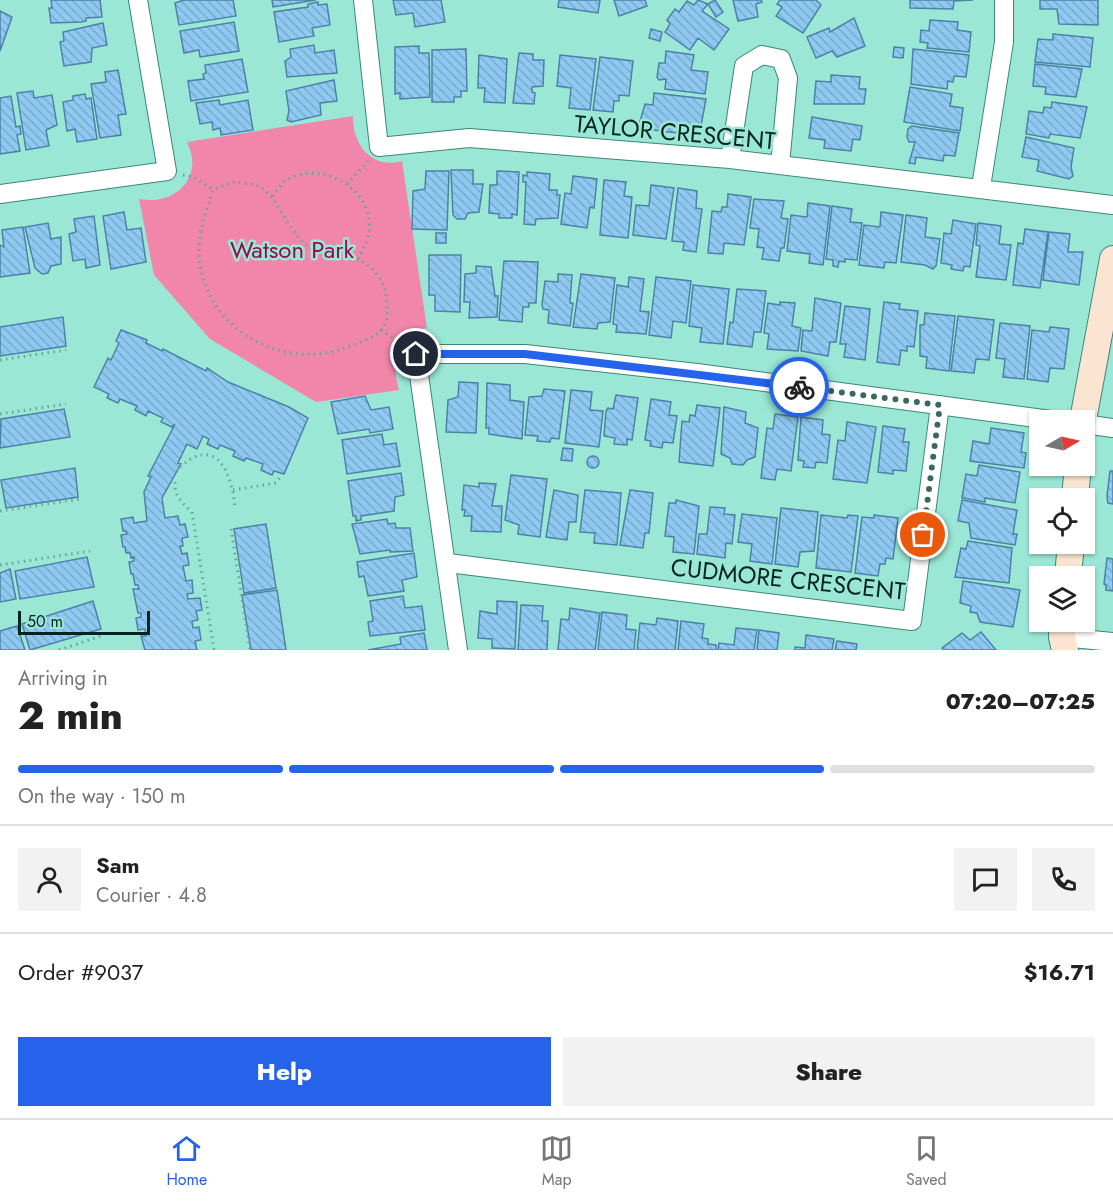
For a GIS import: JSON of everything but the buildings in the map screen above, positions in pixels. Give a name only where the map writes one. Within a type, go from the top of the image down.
[{"type":"street","points":[[0,194],[167,171],[138,0]]},
{"type":"street","points":[[363,0],[380,147]]},
{"type":"street","points":[[981,187],[1004,42],[1004,0]]},
{"type":"street","points":[[730,159],[744,66],[762,55],[782,59],[788,78],[780,165]]},
{"type":"street","name":"TAYLOR CRESCENT","points":[[380,147],[469,138],[730,159],[981,187],[1113,205]]},
{"type":"street","points":[[1085,410],[1113,259]]},
{"type":"street","points":[[458,650],[448,563],[416,354],[525,354],[1029,417]]},
{"type":"street","name":"CUDMORE CRESCENT","points":[[448,563],[912,621],[940,405]]},
{"type":"street","points":[[1095,426],[1113,428]]},
{"type":"street","points":[[1061,639],[1113,642]]},
{"type":"path","points":[[347,184],[380,147]]},
{"type":"path","points":[[167,171],[193,177],[213,190]]},
{"type":"path","points":[[272,196],[285,182],[303,175],[326,174],[347,184],[363,201],[370,220],[368,240],[358,259]]},
{"type":"path","points":[[233,182],[256,185],[272,196],[281,215],[303,244],[322,255],[342,260],[358,259],[374,272],[385,286],[388,312],[381,330],[359,343],[324,355],[292,355],[253,342],[227,321],[206,287],[199,254],[202,223],[213,190],[233,182]]},
{"type":"path","points":[[381,330],[416,354]]},
{"type":"path","points":[[0,360],[66,350]]},
{"type":"path","points":[[0,414],[66,404]]},
{"type":"path","points":[[180,467],[198,456],[210,456],[221,462],[230,476],[235,509]]},
{"type":"path","points":[[233,490],[276,483],[282,476]]},
{"type":"path","points":[[175,482],[175,490],[180,502],[192,512],[214,650]]},
{"type":"path","points":[[0,511],[81,499]]},
{"type":"path","points":[[231,529],[250,650]]},
{"type":"path","points":[[0,565],[90,551]]},
{"type":"path","points":[[59,650],[104,635]]},
{"type":"green space","name":"Watson Park","points":[[353,116],[356,136],[366,152],[382,162],[402,161],[427,328],[408,336],[402,343],[396,361],[399,390],[316,402],[210,339],[154,275],[139,199],[164,198],[183,187],[192,167],[192,155],[187,142]]},
{"type":"way so far","points":[[799,387],[940,405],[923,535]]},
{"type":"route","points":[[416,354],[525,354],[799,387]]}]
